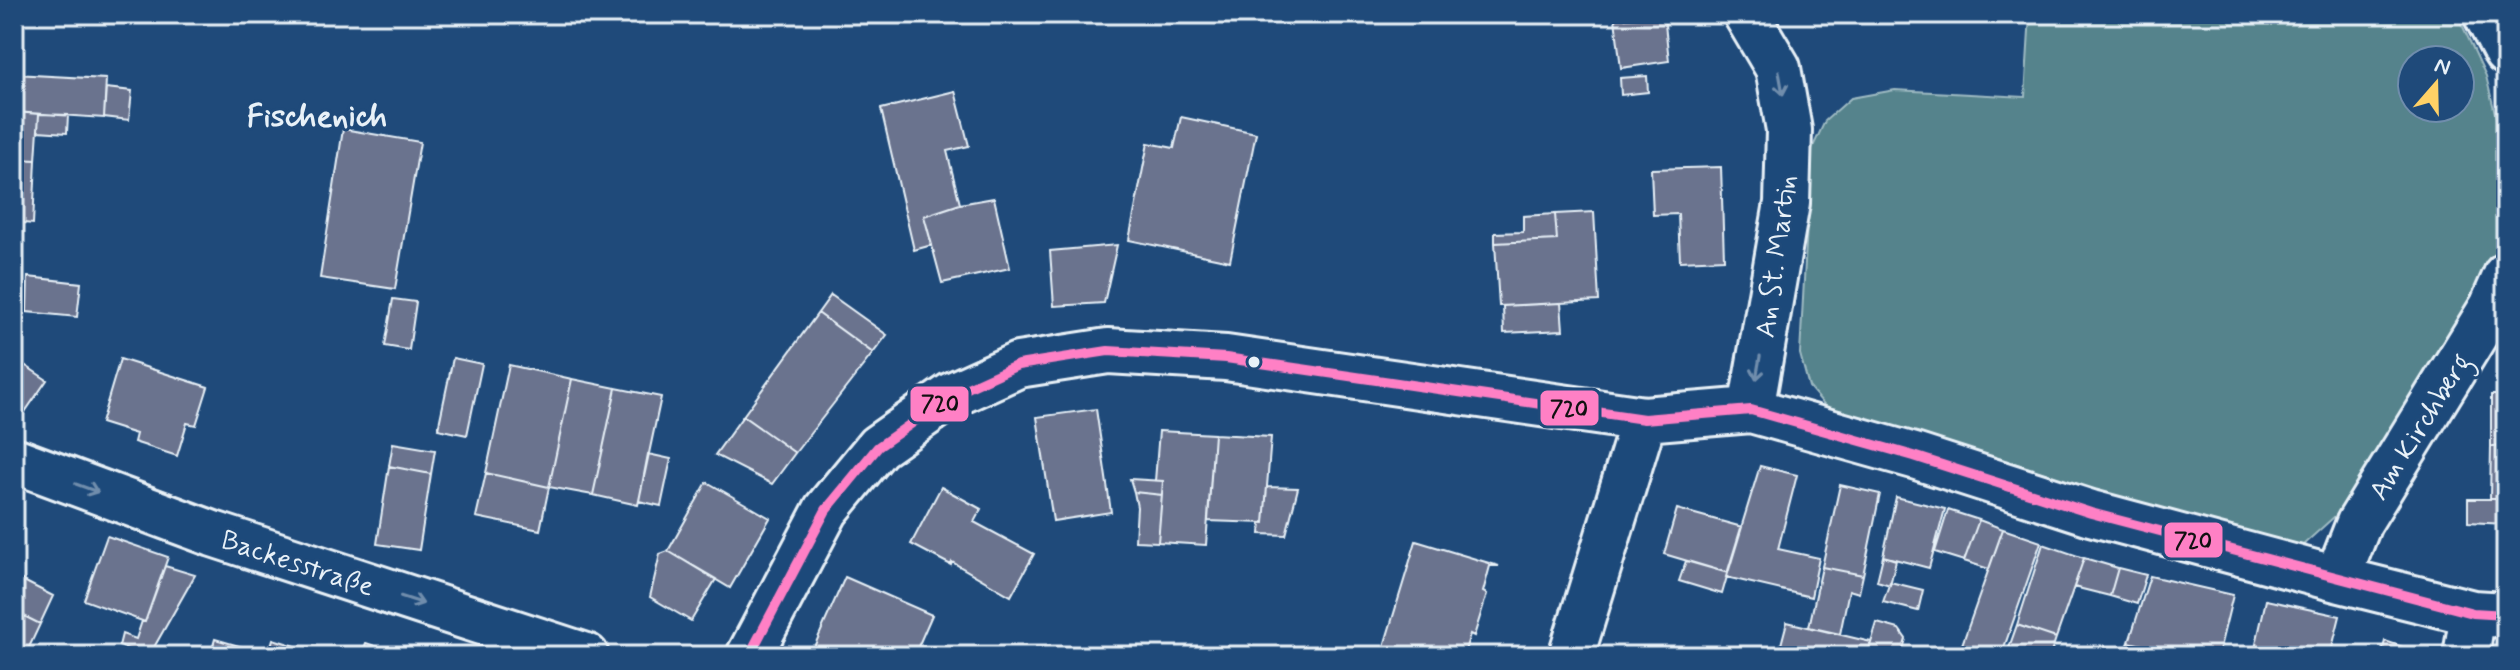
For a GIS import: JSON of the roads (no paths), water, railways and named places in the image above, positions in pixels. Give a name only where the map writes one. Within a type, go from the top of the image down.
[{"type":"street","name":"An St. Martin","points":[[1746,14],[1778,68],[1789,130],[1787,203],[1751,410]]},
{"type":"street","points":[[2486,14],[2506,52]]},
{"type":"street","name":"Am Kirchberg","points":[[2337,579],[2359,523],[2492,307],[2506,275]]},
{"type":"street","points":[[749,656],[826,510],[878,447],[952,395],[1018,365],[1108,351],[1226,358],[1644,419],[1751,410],[1914,456],[2091,513],[2337,579],[2490,614],[2466,656]]},
{"type":"street","points":[[1571,656],[1644,419]]},
{"type":"street","name":"Backesstraße","points":[[14,460],[213,534],[586,656]]},
{"type":"district","name":"Fischenich","points":[[317,115]]}]
